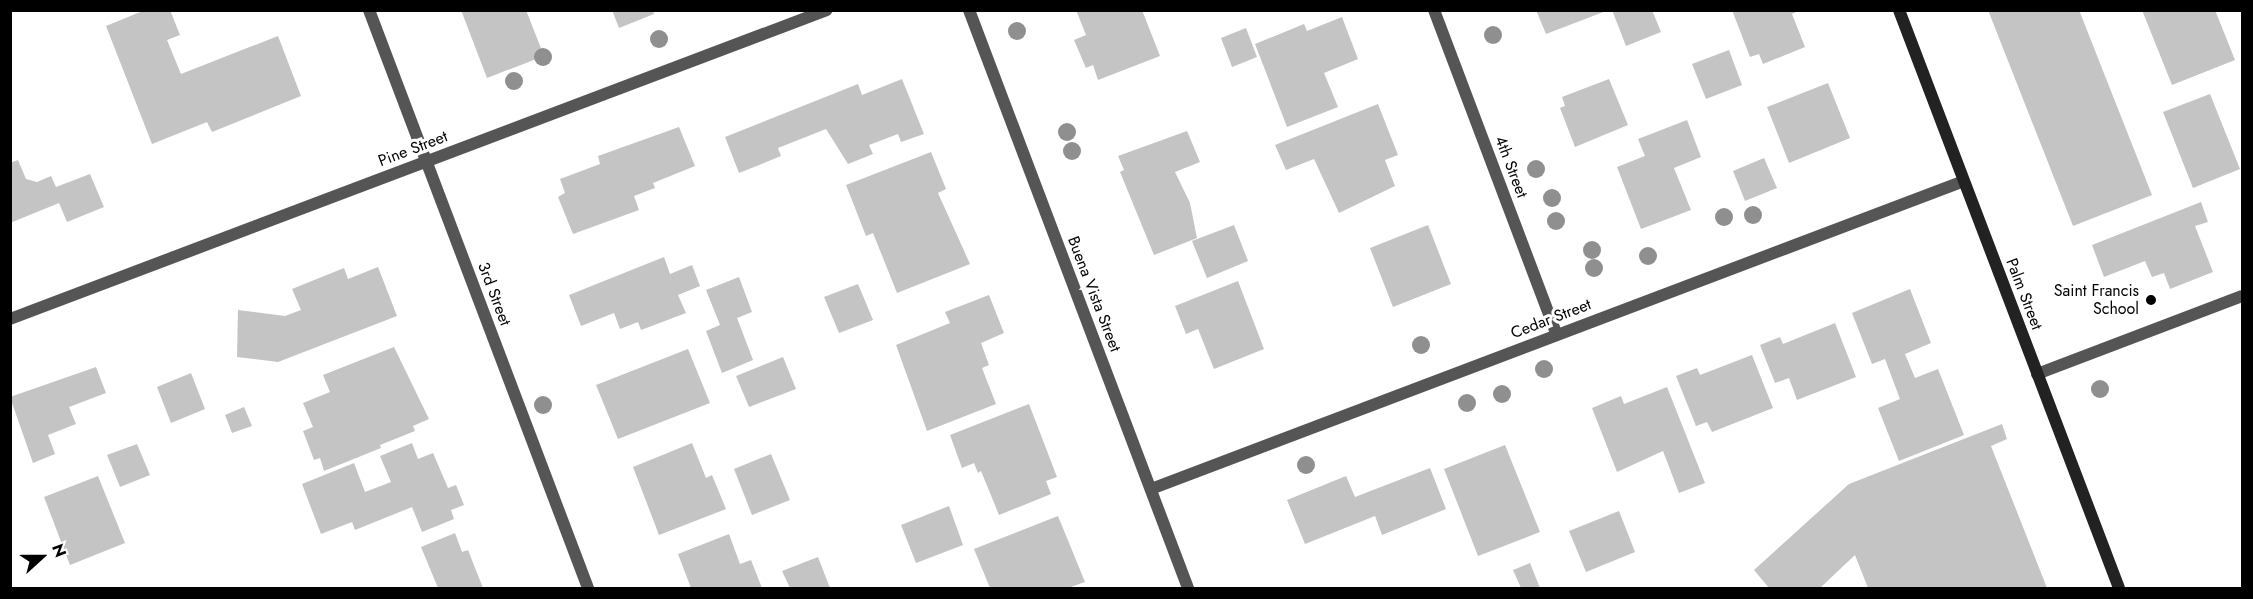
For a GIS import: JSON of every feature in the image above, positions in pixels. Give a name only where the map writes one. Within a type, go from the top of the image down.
[{"type":"street","name":"3rd Street","points":[[369,10],[588,588]]},
{"type":"street","name":"Pine Street","points":[[10,319],[827,10]]},
{"type":"street","name":"Buena Vista Street","points":[[969,10],[1188,588]]},
{"type":"street","name":"4th Street","points":[[1434,10],[1557,335]]},
{"type":"street","name":"Palm Street","points":[[1899,10],[2119,588]]},
{"type":"street","name":"Cedar Street","points":[[1150,489],[1964,181]]},
{"type":"street","points":[[2037,374],[2242,296]]},
{"type":"building","points":[[145,10],[170,10],[180,35],[167,40],[181,74],[278,36],[301,96],[212,132],[207,122],[152,144],[106,26]]},
{"type":"building","points":[[461,10],[526,10],[544,56],[487,78]]},
{"type":"building","points":[[612,10],[653,10],[654,14],[619,28]]},
{"type":"building","points":[[1076,10],[1142,10],[1160,56],[1098,80],[1093,65],[1086,68],[1074,40],[1086,35]]},
{"type":"building","points":[[1536,10],[1606,10],[1606,11],[1546,34]]},
{"type":"building","points":[[1612,10],[1652,10],[1661,32],[1626,46]]},
{"type":"building","points":[[1732,10],[1800,10],[1792,14],[1805,47],[1763,64],[1759,54],[1750,57]]},
{"type":"building","points":[[1988,10],[2079,10],[2152,195],[2073,226]]},
{"type":"building","points":[[2142,10],[2215,10],[2235,60],[2172,85]]},
{"type":"building","points":[[1342,17],[1358,59],[1324,73],[1338,107],[1287,127],[1255,44],[1304,24],[1307,31]]},
{"type":"building","points":[[1246,28],[1257,57],[1232,67],[1221,38]]},
{"type":"building","points":[[1729,50],[1742,85],[1706,99],[1692,64]]},
{"type":"building","points":[[902,79],[924,134],[901,142],[898,134],[869,145],[873,154],[848,164],[826,129],[778,148],[781,156],[739,173],[725,137],[858,84],[862,95]]},
{"type":"building","points":[[1609,79],[1628,125],[1575,147],[1560,108],[1565,106],[1562,97]]},
{"type":"building","points":[[1828,83],[1850,138],[1789,163],[1767,107]]},
{"type":"building","points":[[2210,94],[2240,169],[2193,188],[2163,112]]},
{"type":"building","points":[[1378,104],[1398,155],[1385,160],[1395,186],[1339,213],[1314,159],[1286,170],[1275,145]]},
{"type":"building","points":[[1687,120],[1701,157],[1674,168],[1691,210],[1641,229],[1617,167],[1645,156],[1638,139]]},
{"type":"building","points":[[679,127],[695,166],[653,183],[655,188],[634,196],[639,210],[573,234],[558,197],[565,193],[560,179],[600,164],[598,156]]},
{"type":"building","points":[[1187,131],[1200,162],[1175,172],[1190,203],[1197,238],[1154,255],[1120,172],[1124,170],[1118,156]]},
{"type":"building","points":[[931,152],[946,189],[938,193],[970,264],[897,293],[873,233],[866,236],[846,185]]},
{"type":"building","points":[[1764,158],[1777,188],[1745,201],[1733,171]]},
{"type":"building","points":[[18,160],[26,179],[37,182],[51,176],[56,187],[90,174],[104,207],[67,222],[59,203],[10,223],[10,163]]},
{"type":"building","points":[[2201,202],[2208,222],[2195,226],[2213,272],[2170,289],[2164,273],[2152,277],[2145,261],[2104,277],[2092,245]]},
{"type":"building","points":[[1234,225],[1248,261],[1207,278],[1192,241]]},
{"type":"building","points":[[1428,225],[1451,284],[1393,307],[1370,248]]},
{"type":"building","points":[[664,257],[670,274],[692,265],[700,286],[678,295],[686,313],[641,330],[638,322],[620,329],[614,313],[581,326],[569,295]]},
{"type":"building","points":[[378,267],[397,316],[278,362],[237,357],[238,310],[285,316],[301,310],[292,289],[344,268],[348,279]]},
{"type":"building","points":[[739,277],[752,312],[737,318],[753,360],[722,373],[706,331],[720,325],[706,290]]},
{"type":"building","points":[[1238,281],[1264,349],[1214,369],[1198,329],[1186,334],[1175,306]]},
{"type":"building","points":[[858,284],[873,320],[839,333],[824,297]]},
{"type":"building","points":[[1910,289],[1931,343],[1905,354],[1915,378],[1938,369],[1964,435],[1899,461],[1878,408],[1900,399],[1885,359],[1872,364],[1852,313]]},
{"type":"building","points":[[989,295],[1004,333],[981,343],[989,365],[982,368],[996,404],[927,431],[896,345],[950,323],[945,312]]},
{"type":"building","points":[[1835,323],[1856,377],[1797,400],[1789,378],[1775,383],[1760,345],[1780,337],[1783,344]]},
{"type":"building","points":[[394,347],[429,419],[413,426],[415,431],[380,445],[381,448],[324,471],[320,458],[314,460],[303,431],[313,427],[303,403],[330,392],[323,375]]},
{"type":"building","points":[[688,349],[710,403],[618,439],[596,385]]},
{"type":"building","points":[[1752,355],[1773,408],[1712,432],[1707,422],[1696,426],[1676,376],[1697,368],[1700,375]]},
{"type":"building","points":[[783,357],[796,389],[749,407],[736,376]]},
{"type":"building","points":[[96,367],[106,393],[69,407],[76,424],[48,435],[55,454],[33,463],[10,397]]},
{"type":"building","points":[[191,373],[205,409],[171,423],[157,387]]},
{"type":"building","points":[[1667,387],[1705,483],[1679,493],[1663,451],[1617,472],[1592,408],[1621,396],[1624,404]]},
{"type":"building","points":[[1029,404],[1057,477],[1046,481],[1051,494],[999,515],[981,471],[978,473],[974,463],[962,468],[950,435]]},
{"type":"building","points":[[244,407],[252,426],[232,433],[225,415]]},
{"type":"building","points":[[2002,424],[2007,439],[1991,446],[2047,588],[1868,588],[1855,555],[1820,588],[1769,588],[1754,570],[1849,484]]},
{"type":"building","points":[[412,443],[418,459],[433,453],[448,488],[456,485],[464,505],[451,510],[454,519],[422,532],[412,507],[355,530],[352,522],[321,534],[302,484],[354,463],[365,492],[391,482],[380,456]]},
{"type":"building","points":[[692,443],[706,478],[712,475],[726,509],[659,535],[633,467]]},
{"type":"building","points":[[137,444],[150,475],[120,487],[107,455]]},
{"type":"building","points":[[1505,445],[1540,532],[1478,556],[1444,469]]},
{"type":"building","points":[[771,454],[790,500],[752,515],[734,469]]},
{"type":"building","points":[[1430,468],[1446,509],[1382,535],[1375,516],[1305,544],[1287,500],[1346,476],[1355,497]]},
{"type":"building","points":[[98,476],[125,543],[70,565],[44,497]]},
{"type":"building","points":[[949,506],[963,545],[916,563],[901,525]]},
{"type":"building","points":[[1619,511],[1635,552],[1586,572],[1569,531]]},
{"type":"building","points":[[1058,516],[1085,582],[1068,588],[990,588],[974,549]]},
{"type":"building","points":[[455,533],[462,552],[468,550],[483,588],[438,588],[421,547]]},
{"type":"building","points":[[729,534],[740,564],[751,560],[762,588],[691,588],[678,554]]},
{"type":"building","points":[[818,557],[830,588],[790,588],[782,571]]},
{"type":"building","points":[[1530,563],[1540,588],[1521,588],[1513,570]]},
{"type":"place","name":"Saint Francis School","points":[[2151,300]]}]
